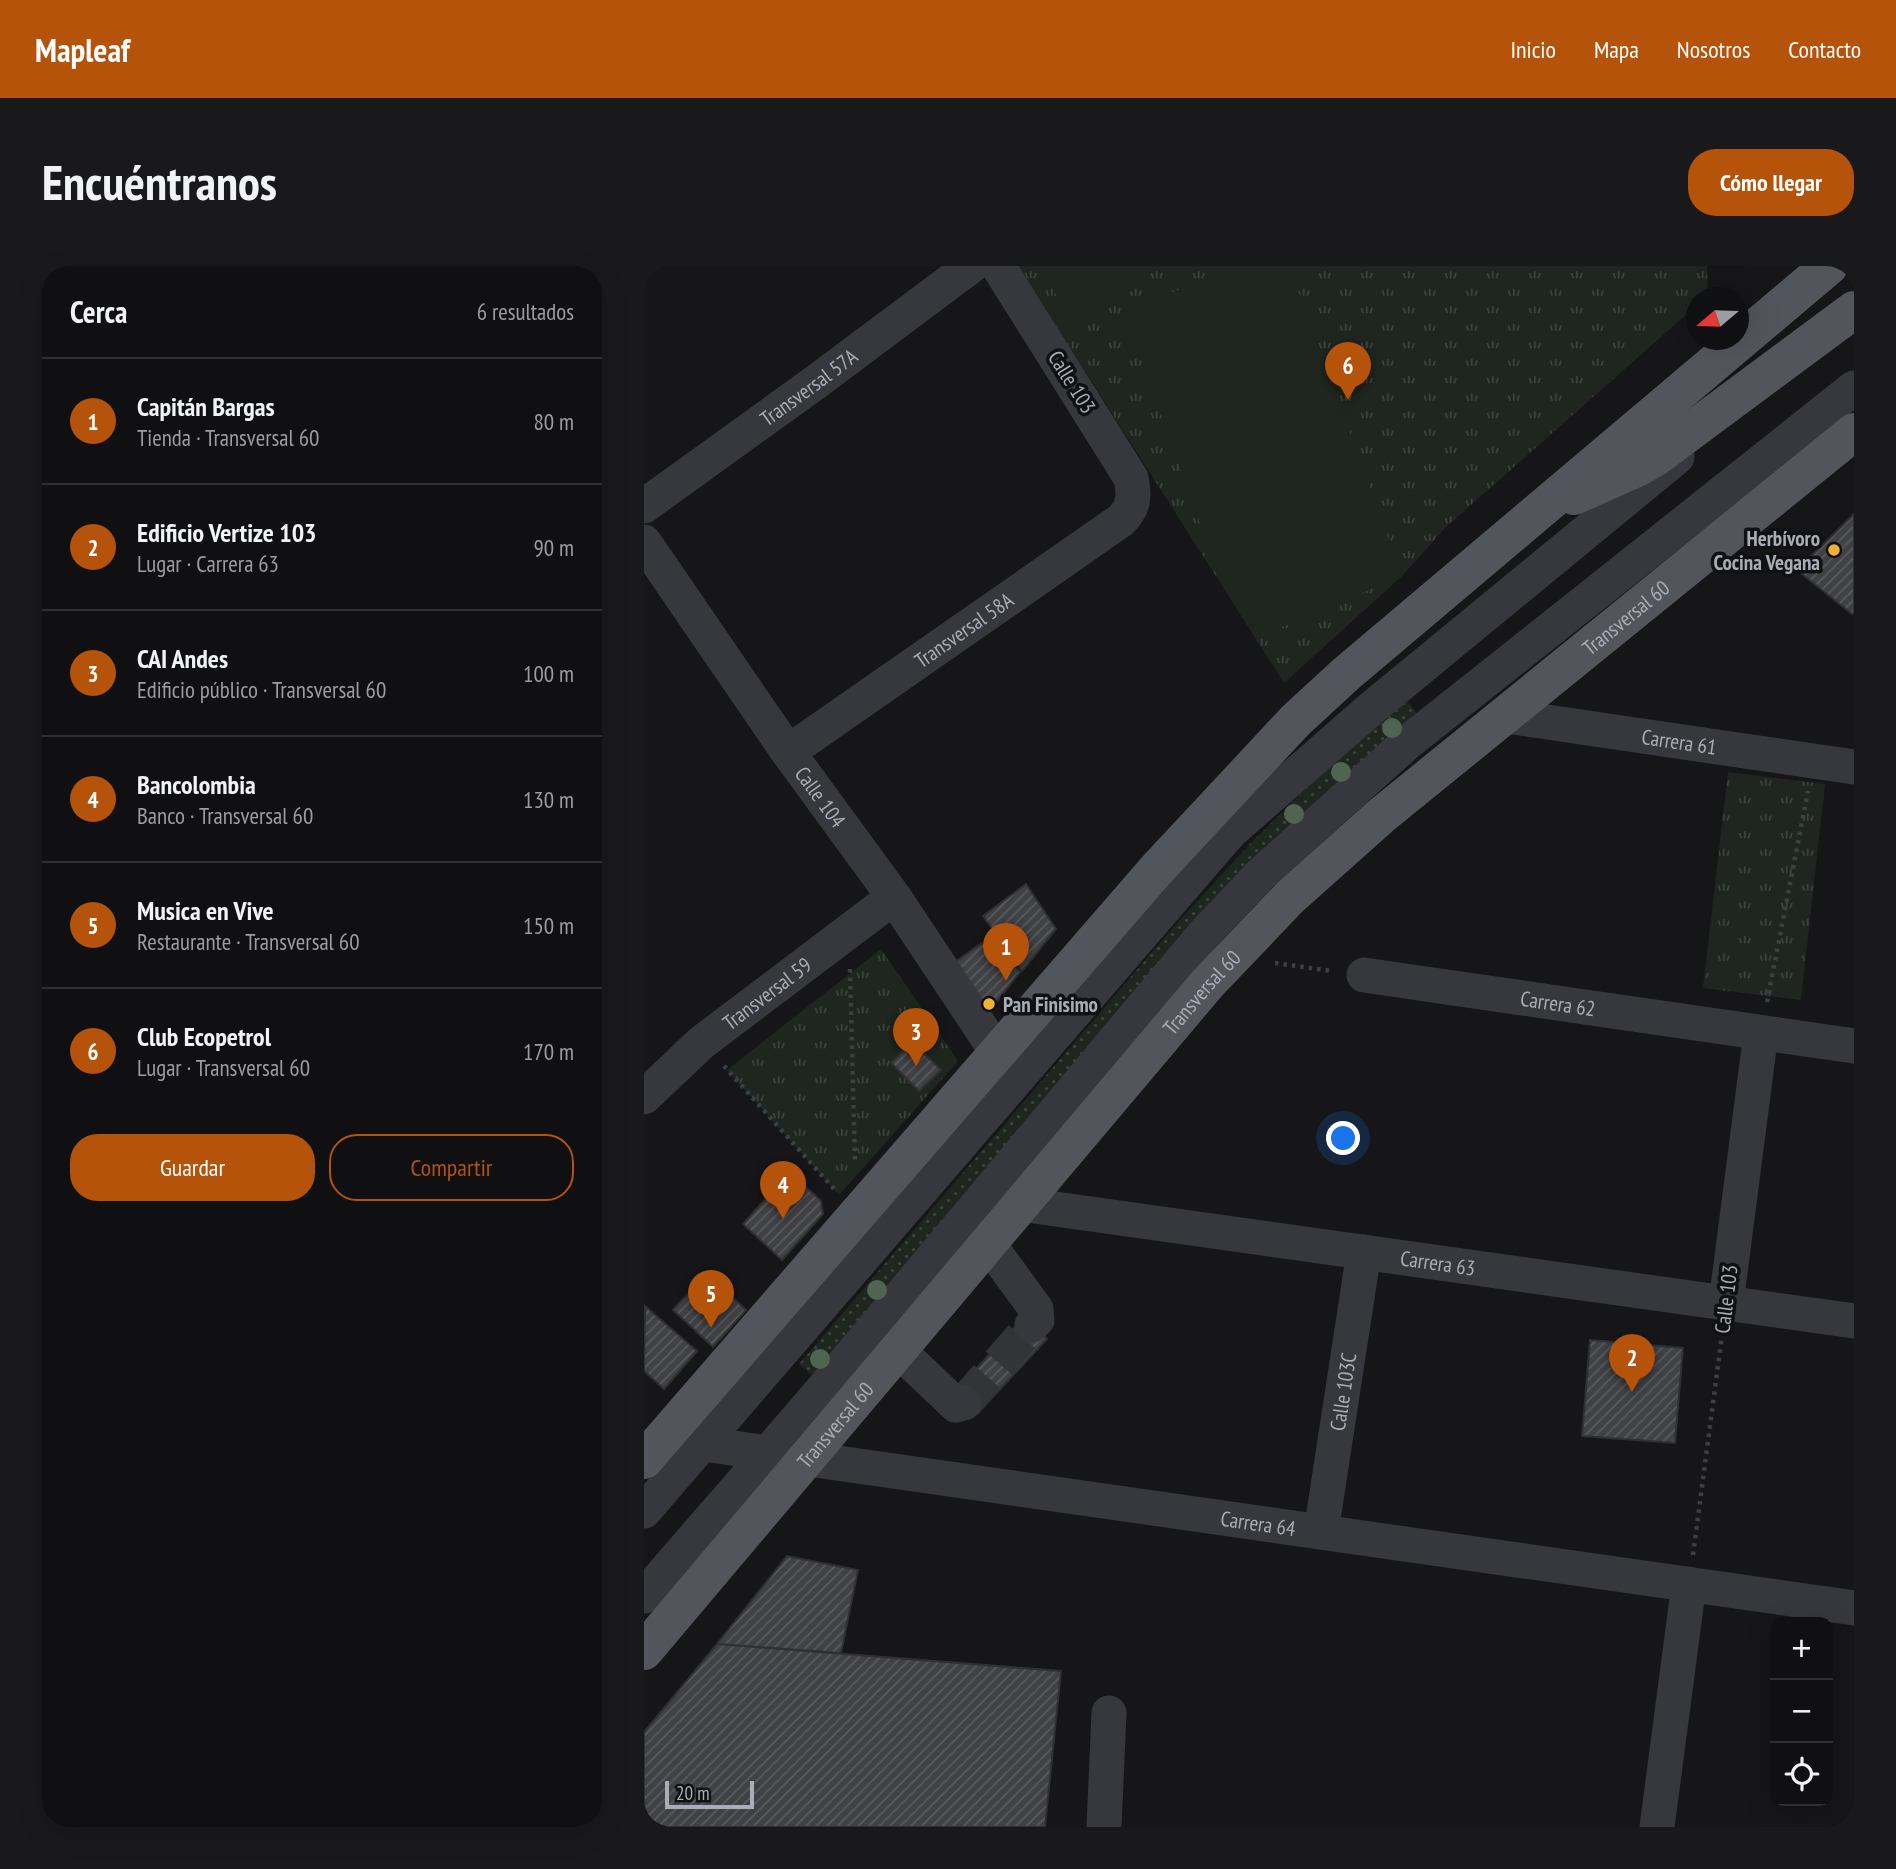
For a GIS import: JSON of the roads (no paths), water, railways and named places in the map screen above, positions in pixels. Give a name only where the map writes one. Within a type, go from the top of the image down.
[{"type":"main road","points":[[653,1449],[1157,869],[1296,720],[1346,674],[1829,266]]},
{"type":"main road","points":[[1527,521],[1552,506],[1637,468],[1695,436],[1854,310]]},
{"type":"main road","name":"Transversal 60","points":[[644,1651],[1206,984],[1290,897],[1381,816],[1854,432]]},
{"type":"street","name":"Transversal 57A","points":[[644,506],[828,374],[971,266]]},
{"type":"street","name":"Calle 103","points":[[998,266],[1131,478],[1133,503]]},
{"type":"street","points":[[644,1511],[1230,832],[1695,436],[1854,326]]},
{"type":"street","points":[[644,1596],[836,1375],[1205,933],[1260,875],[1406,743],[1854,388]]},
{"type":"street","name":"Transversal 58A","points":[[788,752],[1120,521],[1133,503]]},
{"type":"street","name":"Calle 104","points":[[644,542],[788,752],[894,897],[997,1052]]},
{"type":"street","name":"Carrera 61","points":[[1506,716],[1854,767]]},
{"type":"street","name":"Transversal 59","points":[[648,1082],[894,897]]},
{"type":"street","name":"Carrera 62","points":[[1364,975],[1854,1046]]},
{"type":"street","name":"Calle 103","points":[[1726,1303],[1762,1032]]},
{"type":"street","name":"Carrera 63","points":[[1020,1204],[1854,1321]]},
{"type":"street","points":[[987,1242],[1036,1309],[1037,1320],[1032,1325]]},
{"type":"street","name":"Calle 103C","points":[[1321,1532],[1364,1252]]},
{"type":"street","points":[[897,1349],[956,1405],[964,1403]]},
{"type":"street","name":"Carrera 64","points":[[653,1449],[701,1444],[1854,1608]]},
{"type":"street","points":[[1657,1827],[1689,1584]]},
{"type":"street","points":[[1104,1827],[1109,1713]]},
{"type":"tunnel","points":[[964,1403],[1032,1325]]},
{"type":"place","name":"Club Ecopetrol","points":[[1348,400]]},
{"type":"place","name":"Herbívoro Cocina Vegana","points":[[1834,550]]},
{"type":"place","name":"Capitán Bargas","points":[[1006,981]]},
{"type":"place","name":"Pan Finisimo","points":[[989,1004]]},
{"type":"place","name":"CAI Andes","points":[[916,1066]]},
{"type":"place","name":"Bancolombia","points":[[783,1219]]},
{"type":"place","name":"Musica en Vive","points":[[711,1328]]},
{"type":"place","name":"Edificio Vertize 103","points":[[1632,1392]]}]
